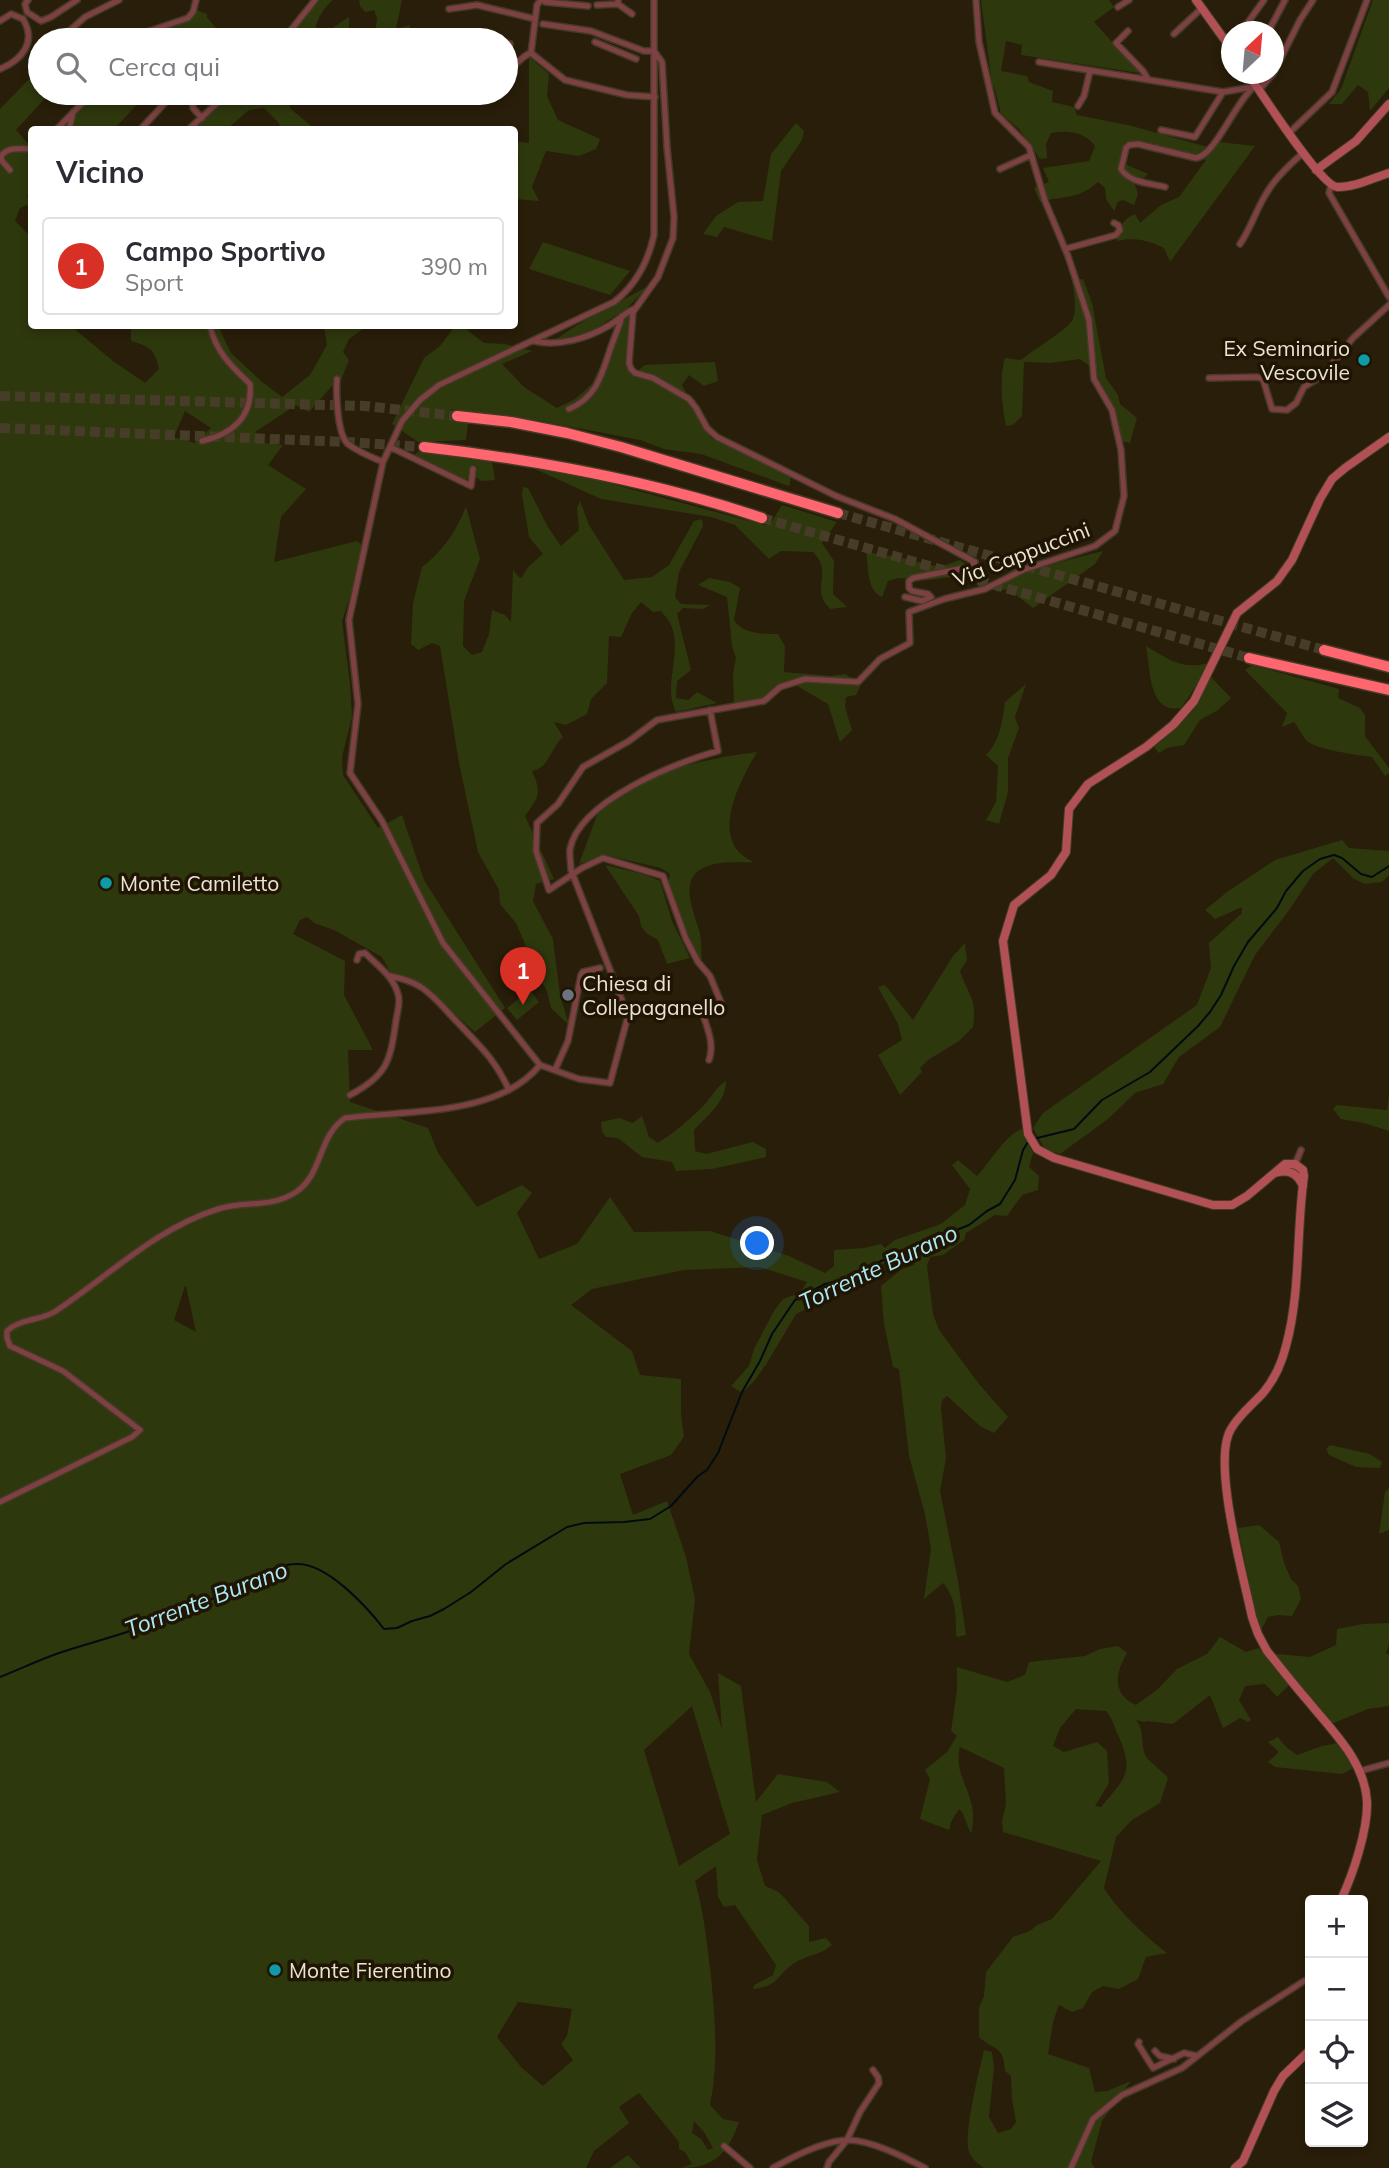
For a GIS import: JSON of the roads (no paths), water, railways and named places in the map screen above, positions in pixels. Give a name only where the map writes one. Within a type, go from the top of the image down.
[{"type":"highway","points":[[457,416],[511,422],[610,444],[838,513]]},
{"type":"highway","points":[[424,447],[503,456],[612,476],[762,518]]},
{"type":"highway","points":[[1324,650],[1389,667]]},
{"type":"highway","points":[[1249,658],[1389,690]]},
{"type":"main road","points":[[1199,4],[1221,34]]},
{"type":"main road","points":[[1254,84],[1315,170],[1331,185],[1349,186],[1389,173]]},
{"type":"main road","points":[[1315,170],[1356,141],[1389,104]]},
{"type":"main road","points":[[1344,1895],[1367,1814],[1367,1799],[1360,1772],[1348,1749],[1267,1651],[1258,1634],[1227,1498],[1225,1446],[1229,1431],[1265,1391],[1281,1363],[1286,1346],[1292,1318],[1303,1170],[1285,1164],[1232,1205],[1213,1205],[1054,1158],[1037,1149],[1028,1134],[1003,941],[1014,905],[1051,875],[1066,852],[1069,809],[1088,784],[1146,747],[1173,726],[1195,701],[1237,613],[1277,581],[1292,560],[1332,479],[1389,437]]},
{"type":"main road","points":[[1236,2168],[1243,2161],[1283,2076],[1305,2055]]},
{"type":"street","points":[[28,0],[25,4],[27,12],[41,21],[77,0]]},
{"type":"street","points":[[73,28],[85,17],[119,0]]},
{"type":"street","points":[[158,28],[188,18],[193,12],[196,0]]},
{"type":"street","points":[[293,28],[315,0]]},
{"type":"street","points":[[654,0],[654,235],[641,271],[627,292],[614,302],[439,385],[420,400],[402,421],[383,462],[349,620],[358,704],[350,773],[382,821],[443,943],[540,1065],[579,1079],[611,1083],[628,1016],[573,874],[570,848],[591,814],[621,793],[670,767],[718,751],[710,710]]},
{"type":"street","name":"Via Cappuccini","points":[[573,874],[549,890],[536,851],[537,823],[558,804],[583,767],[629,741],[657,720],[764,701],[780,687],[805,679],[858,682],[880,659],[910,643],[909,612],[944,599],[985,589],[1023,570],[1095,546],[1115,531],[1124,496],[1121,450],[1112,410],[1094,379],[1089,320],[1065,249],[1045,201],[1029,147],[995,113],[979,42],[976,0]]},
{"type":"street","points":[[1118,7],[1129,0]]},
{"type":"street","points":[[1249,21],[1264,0]]},
{"type":"street","points":[[1274,21],[1285,0]]},
{"type":"street","points":[[1284,51],[1313,0]]},
{"type":"street","points":[[1289,132],[1332,92],[1367,0]]},
{"type":"street","points":[[531,53],[537,5],[543,1],[588,6]]},
{"type":"street","points":[[597,5],[618,2],[632,14]]},
{"type":"street","points":[[1174,34],[1199,4]]},
{"type":"street","points":[[449,9],[477,5],[535,19]]},
{"type":"street","points":[[23,19],[27,12]]},
{"type":"street","points":[[0,21],[11,14],[23,19],[28,28]]},
{"type":"street","points":[[543,24],[591,31],[644,51],[654,51]]},
{"type":"street","points":[[1128,32],[1116,43],[1148,79]]},
{"type":"street","points":[[607,47],[611,39]]},
{"type":"street","points":[[596,42],[636,59]]},
{"type":"street","points":[[0,69],[24,53],[28,44]]},
{"type":"street","points":[[654,51],[662,62],[674,217],[673,238],[658,277],[633,312],[631,369],[635,373],[653,378],[689,399],[712,434],[836,496],[895,519],[975,562],[970,567],[913,578],[909,581],[912,592],[928,594],[931,597],[922,601],[905,597]]},
{"type":"street","points":[[531,53],[565,80],[627,95],[655,97]]},
{"type":"street","points":[[518,64],[531,53]]},
{"type":"street","points":[[1039,62],[1223,92],[1256,87]]},
{"type":"street","points":[[1078,106],[1084,96],[1090,71]]},
{"type":"street","points":[[1165,187],[1125,175],[1121,169],[1126,148],[1138,144],[1196,158],[1203,157],[1237,105],[1260,84]]},
{"type":"street","points":[[1161,130],[1195,136],[1223,92]]},
{"type":"street","points":[[60,126],[79,105]]},
{"type":"street","points":[[144,126],[163,105]]},
{"type":"street","points":[[193,105],[202,118]]},
{"type":"street","points":[[193,126],[216,105]]},
{"type":"street","points":[[70,126],[74,110]]},
{"type":"street","points":[[10,170],[2,161],[4,152],[10,148],[28,149]]},
{"type":"street","points":[[1240,244],[1265,195],[1290,164],[1303,153]]},
{"type":"street","points":[[1000,169],[1031,155]]},
{"type":"street","points":[[1331,185],[1329,192],[1389,297]]},
{"type":"street","points":[[1065,249],[1115,235],[1120,230],[1114,223]]},
{"type":"street","points":[[1209,378],[1257,377],[1265,382],[1272,409],[1287,410],[1296,403],[1304,387],[1323,375],[1353,338],[1389,305]]},
{"type":"street","points":[[534,341],[549,345],[588,335],[636,309]]},
{"type":"street","points":[[569,409],[581,404],[595,389],[604,371],[622,316]]},
{"type":"street","points":[[202,441],[226,432],[242,418],[248,411],[251,392],[250,384],[217,348],[211,329]]},
{"type":"street","points":[[337,379],[336,391],[344,439],[353,447],[383,462]]},
{"type":"street","points":[[390,447],[471,486],[472,469]]},
{"type":"street","points":[[573,874],[603,859],[663,876],[686,939],[698,962],[710,976],[722,1005],[704,1018],[712,1052],[709,1060]]},
{"type":"street","points":[[350,1095],[378,1076],[386,1067],[391,1055],[400,999],[390,976],[365,953],[359,954],[357,960]]},
{"type":"street","points":[[555,1070],[568,1041],[581,975],[583,972],[600,968]]},
{"type":"street","points":[[390,976],[422,987],[438,1001],[487,1052],[497,1065],[509,1090]]},
{"type":"street","points":[[0,1502],[132,1437],[140,1430],[63,1371],[10,1346],[8,1331],[15,1324],[54,1313],[171,1228],[221,1208],[264,1204],[283,1199],[298,1191],[316,1169],[329,1134],[335,1125],[345,1118],[463,1106],[509,1090],[524,1081],[540,1065]]},
{"type":"street","points":[[1294,1168],[1301,1150]]},
{"type":"street","points":[[1360,1772],[1389,1763]]},
{"type":"street","points":[[1071,2168],[1093,2119],[1122,2095],[1182,2068],[1242,2021],[1305,1981]]},
{"type":"street","points":[[1139,2042],[1153,2068],[1184,2053],[1198,2056]]},
{"type":"street","points":[[1155,2051],[1160,2056],[1174,2059]]},
{"type":"street","points":[[827,2168],[847,2140],[860,2112],[879,2084],[873,2070]]},
{"type":"street","points":[[773,2168],[802,2151],[847,2140],[862,2142],[926,2168]]},
{"type":"street","points":[[724,2146],[750,2168]]},
{"type":"waterway","name":"Torrente Burano","points":[[1033,1139],[1074,1129],[1102,1100],[1150,1072],[1198,1026],[1221,995],[1248,942],[1277,908],[1286,891],[1303,871],[1320,859],[1334,855],[1342,858],[1361,874],[1372,877],[1389,866]]},
{"type":"waterway","name":"Torrente Burano","points":[[0,1677],[59,1653],[160,1621],[273,1568],[285,1565],[297,1564],[321,1571],[357,1599],[384,1629],[397,1628],[444,1609],[471,1592],[506,1564],[567,1527],[584,1523],[650,1519],[671,1506],[698,1476],[707,1470],[718,1453],[742,1392],[772,1334],[795,1300],[906,1249],[939,1244],[949,1233],[969,1225],[1000,1204],[1015,1180],[1023,1150],[1028,1142]]},
{"type":"tunnel","points":[[0,396],[365,406],[457,416]]},
{"type":"tunnel","points":[[0,428],[424,447]]},
{"type":"tunnel","points":[[838,513],[1324,650]]},
{"type":"tunnel","points":[[762,518],[1249,658]]},
{"type":"place","name":"Ex Seminario Vescovile","points":[[1364,360]]},
{"type":"place","name":"Monte Camiletto","points":[[106,883]]},
{"type":"place","name":"Chiesa di Collepaganello","points":[[568,995]]},
{"type":"place","name":"Campo Sportivo","points":[[523,1005]]},
{"type":"place","name":"Monte Fierentino","points":[[275,1970]]}]
